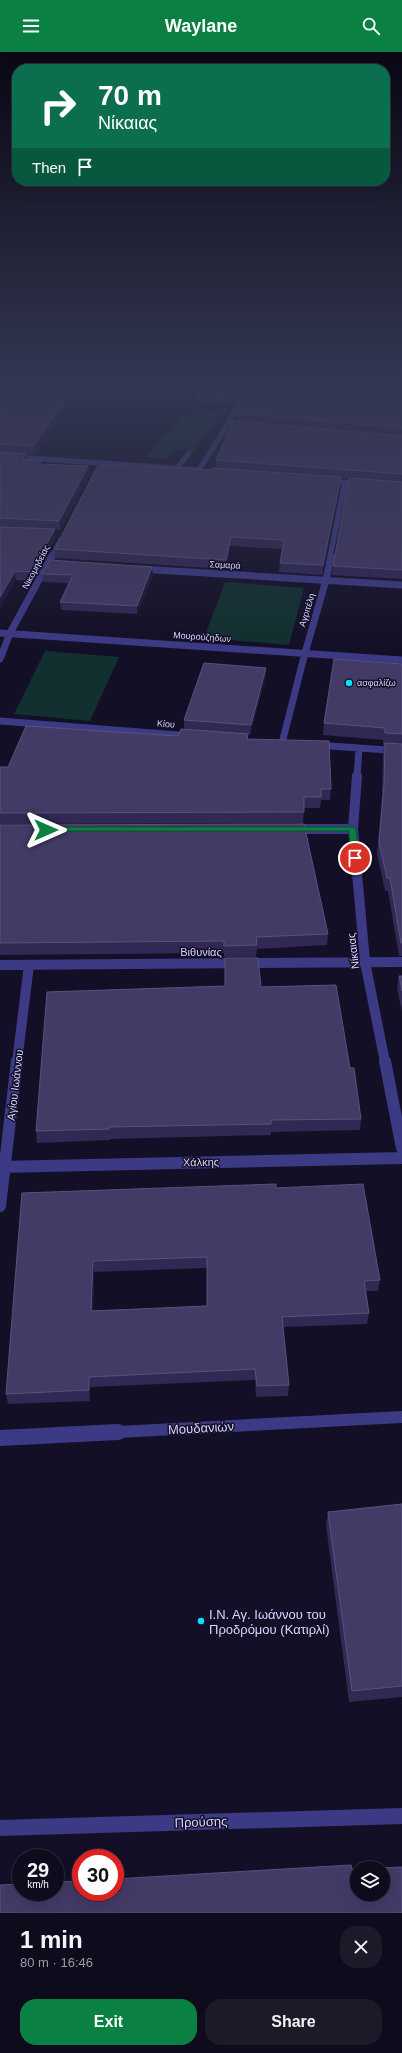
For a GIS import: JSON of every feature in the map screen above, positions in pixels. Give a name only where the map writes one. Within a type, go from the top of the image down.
[{"type":"street","points":[[322,480],[366,484]]},
{"type":"street","name":"Αγριτέλη","points":[[282,743],[305,653],[326,580],[345,482]]},
{"type":"street","name":"Νικομηδείας","points":[[0,659],[10,633],[64,534],[56,534]]},
{"type":"street","points":[[48,563],[56,564]]},
{"type":"street","name":"Σαμαρά","points":[[127,568],[402,585]]},
{"type":"street","name":"Μουρούζηδων","points":[[0,632],[402,660]]},
{"type":"street","name":"Κίου","points":[[0,721],[196,736]]},
{"type":"street","points":[[306,744],[402,751]]},
{"type":"street","name":"Νίκαιας","points":[[359,748],[352,829],[365,962],[402,1148]]},
{"type":"street","points":[[282,829],[352,829]]},
{"type":"street","name":"Βιθυνίας","points":[[0,965],[402,962]]},
{"type":"street","name":"Αγίου Ιωάννου","points":[[0,1206],[3,1167],[29,965]]},
{"type":"street","name":"Χάλκης","points":[[3,1167],[402,1158]]},
{"type":"street","name":"Μουδανιών","points":[[0,1438],[402,1417]]},
{"type":"street","name":"Προύσης","points":[[0,1828],[402,1816]]},
{"type":"green space","points":[[225,582],[304,588],[289,645],[204,638]]},
{"type":"green space","points":[[45,651],[119,657],[90,721],[14,714]]},
{"type":"building","points":[[0,474],[84,474],[59,521],[0,518]]},
{"type":"building","points":[[93,474],[296,474],[341,477],[323,565],[280,563],[284,540],[231,537],[226,560],[55,549]]},
{"type":"building","points":[[349,478],[402,482],[402,570],[333,566]]},
{"type":"building","points":[[0,527],[55,529],[31,572],[15,571],[0,597]]},
{"type":"building","points":[[50,560],[152,567],[137,606],[60,602],[73,575],[42,574]]},
{"type":"building","points":[[334,659],[402,664],[402,734],[385,733],[385,728],[324,723]]},
{"type":"building","points":[[204,663],[266,668],[251,725],[184,720]]},
{"type":"building","points":[[26,726],[178,736],[181,729],[248,734],[247,739],[329,741],[331,789],[321,789],[321,797],[304,797],[304,812],[0,813],[0,767],[8,767]]},
{"type":"building","points":[[385,743],[402,744],[402,943],[390,878],[387,878],[379,842],[384,785]]},
{"type":"building","points":[[304,824],[328,934],[256,937],[257,945],[224,946],[224,941],[0,943],[0,825]]},
{"type":"building","points":[[225,958],[258,958],[261,987],[336,985],[350,1068],[354,1068],[361,1119],[271,1120],[271,1124],[109,1127],[109,1129],[36,1131],[47,992],[225,986]]},
{"type":"building","points":[[399,976],[402,976],[402,991]]},
{"type":"building","points":[[276,1184],[276,1188],[363,1184],[380,1280],[364,1281],[369,1313],[282,1317],[289,1385],[257,1386],[255,1369],[89,1377],[89,1390],[6,1394],[22,1193]],"holes":[[[207,1257],[207,1306],[91,1311],[93,1261]]]},
{"type":"building","points":[[402,1504],[402,1686],[352,1691],[328,1512]]},
{"type":"building","points":[[350,1865],[350,1901],[390,1901],[390,1868],[402,1867],[402,1913],[0,1913],[0,1885],[12,1884],[12,1901],[64,1901],[64,1882],[72,1881],[72,1901],[124,1901],[124,1878]]},
{"type":"place","name":"ασφαλίζω","points":[[349,683]]},
{"type":"place","name":"Ι.Ν. Αγ. Ιωάννου του Προδρόμου (Κατιρλί)","points":[[201,1621]]},
{"type":"route","points":[[46,830],[352,829],[355,858]]}]
